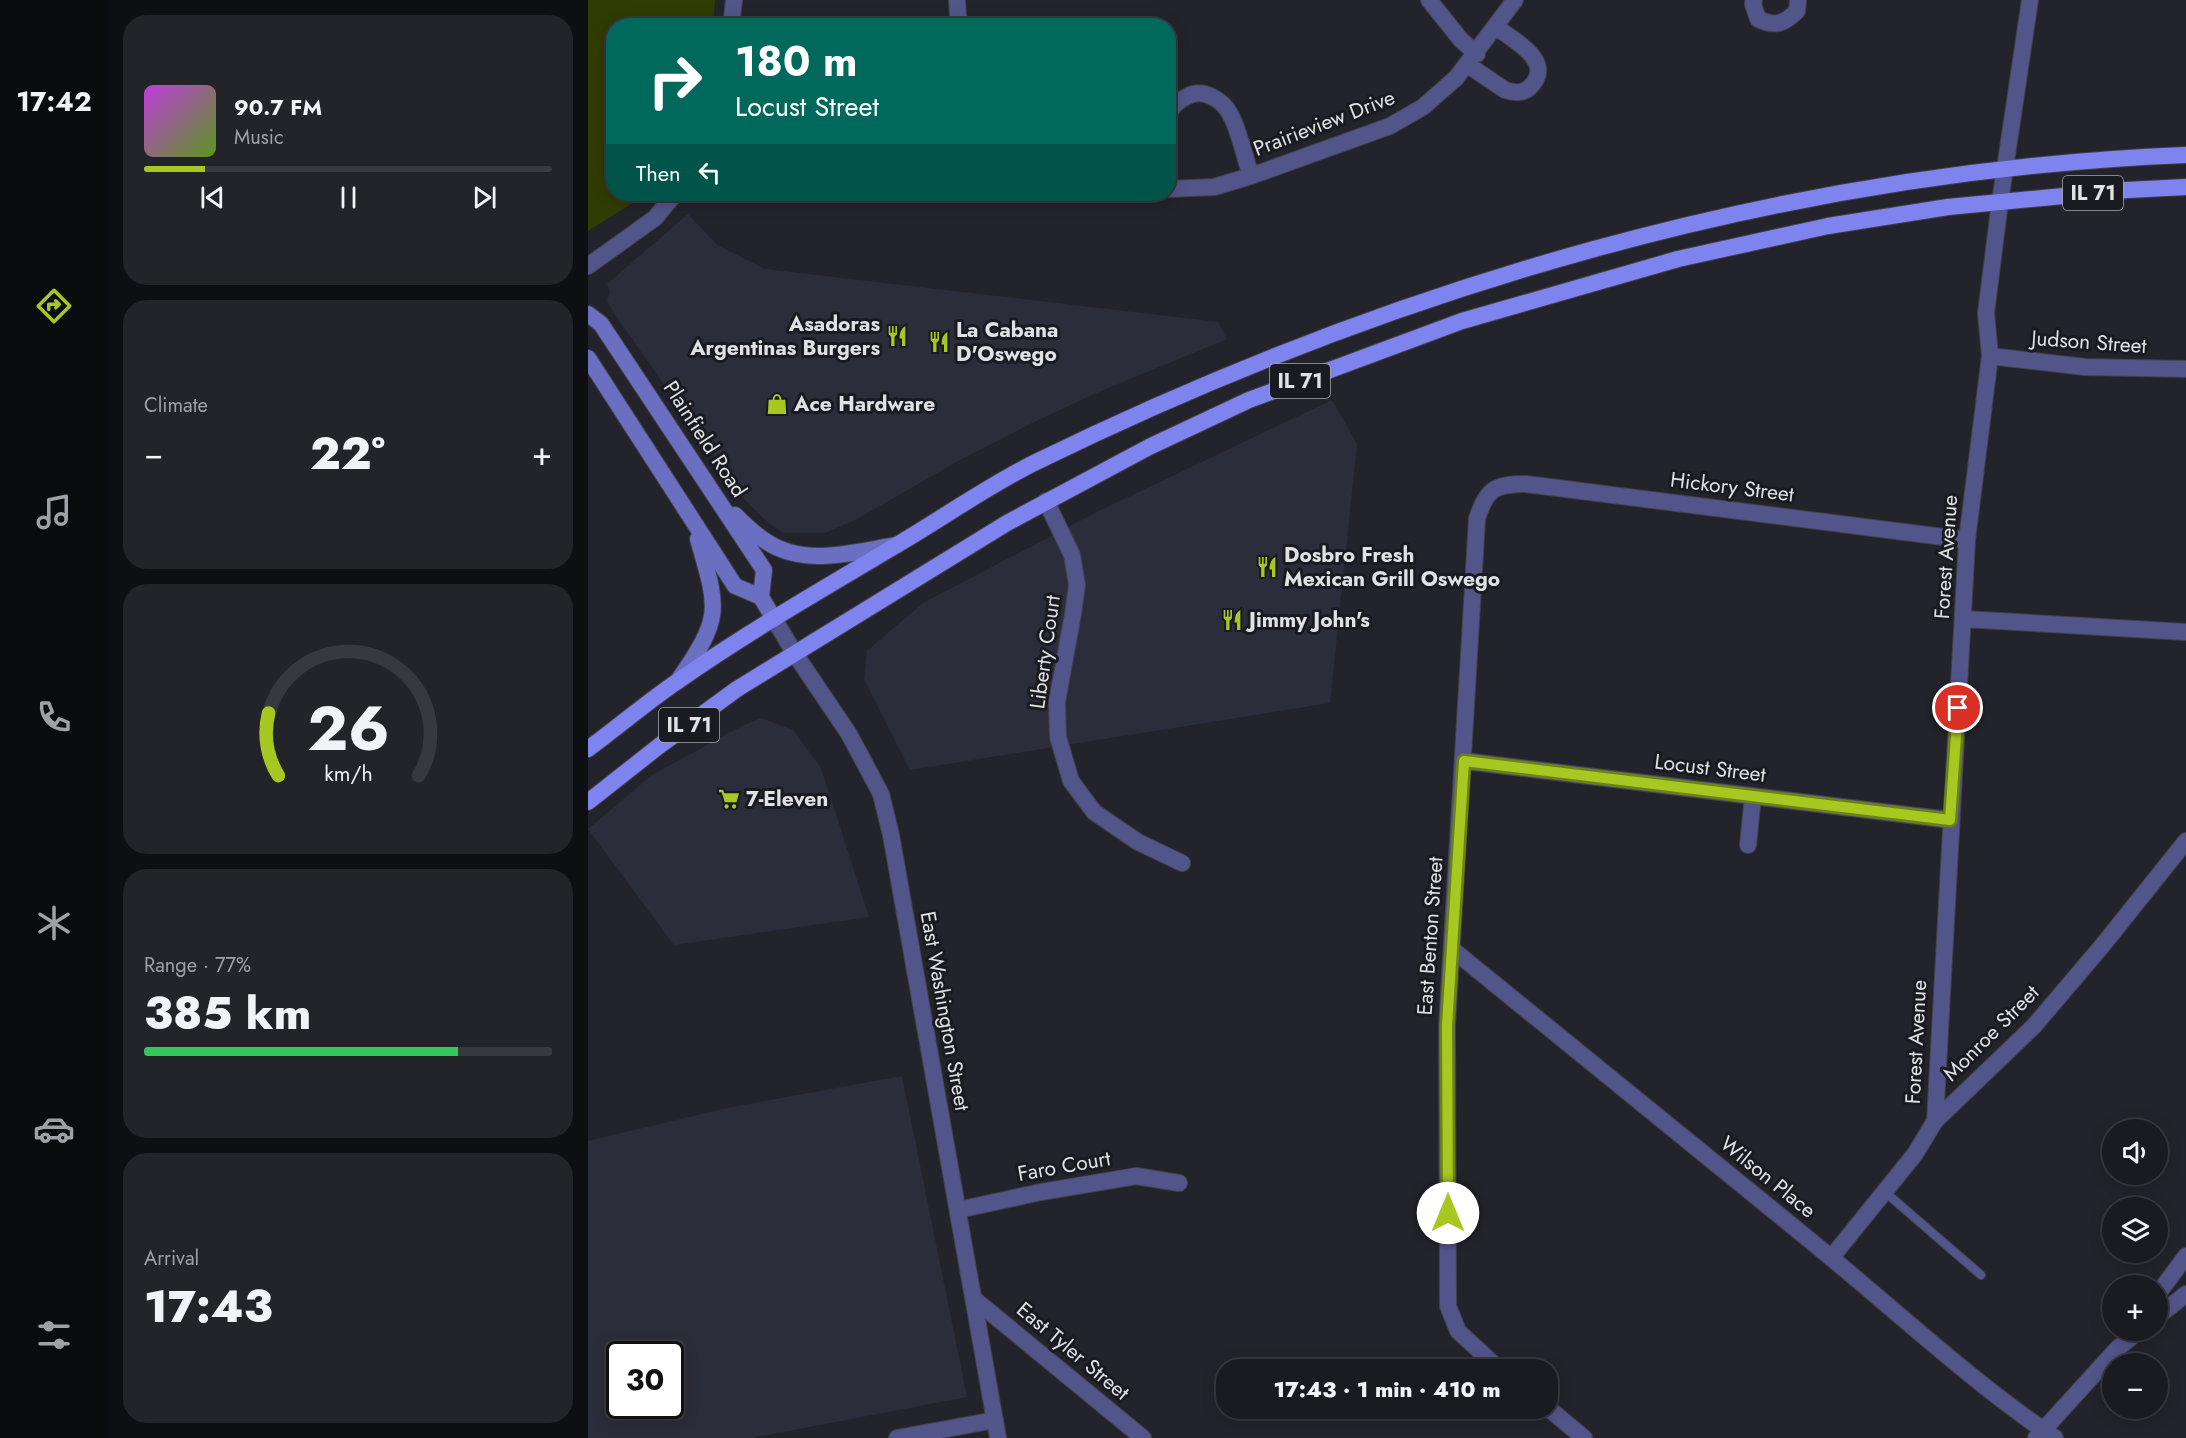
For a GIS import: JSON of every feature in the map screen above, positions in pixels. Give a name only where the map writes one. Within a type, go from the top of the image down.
[{"type":"main road","name":"IL 71","points":[[588,750],[678,681],[774,619],[1030,465],[1161,405],[1345,328],[1521,270],[1690,224],[1876,187],[2005,168],[2186,155]]},
{"type":"main road","name":"IL 71","points":[[588,802],[737,689],[1007,523],[1149,447],[1249,400],[1462,321],[1678,259],[1844,223],[1948,207],[2186,187]]},
{"type":"main road","name":"Plainfield Road","points":[[588,314],[601,324],[764,570],[761,597]]},
{"type":"main road","points":[[588,358],[735,586],[761,597],[774,619]]},
{"type":"main road","points":[[720,503],[764,540],[798,555],[830,556],[897,545]]},
{"type":"main road","points":[[678,681],[708,633],[714,602],[711,584],[692,521]]},
{"type":"street","points":[[731,18],[734,0]]},
{"type":"street","points":[[957,0],[959,18]]},
{"type":"street","points":[[1429,0],[1461,40],[1472,59],[1505,90],[1519,92],[1528,89],[1534,83],[1538,68],[1534,57],[1496,27]]},
{"type":"street","name":"Prairieview Drive","points":[[1176,189],[1214,187],[1390,126],[1437,96],[1472,59],[1515,0]]},
{"type":"street","points":[[1754,0],[1753,4],[1758,19],[1770,24],[1786,22],[1797,11],[1798,0]]},
{"type":"street","name":"Forest Avenue","points":[[1935,1120],[1967,540],[1990,356],[1986,313],[2030,0]]},
{"type":"street","name":"Prairieview Drive","points":[[1176,104],[1192,94],[1208,95],[1221,102],[1231,115],[1251,176]]},
{"type":"street","points":[[588,266],[655,218],[669,201]]},
{"type":"street","name":"Judson Street","points":[[1990,356],[2085,367],[2186,369]]},
{"type":"street","name":"Hickory Street","points":[[1492,491],[1505,484],[1526,484],[1967,540]]},
{"type":"street","name":"East Benton Street","points":[[1488,1359],[1458,1331],[1448,1306],[1447,1026],[1477,519],[1482,502],[1492,491]]},
{"type":"street","name":"Liberty Court","points":[[1046,501],[1072,555],[1077,585],[1057,702],[1058,736],[1071,781],[1094,812],[1138,842],[1182,862]]},
{"type":"street","name":"East Washington Street","points":[[774,619],[849,734],[881,794],[891,835],[998,1438]]},
{"type":"street","points":[[1964,619],[2186,632]]},
{"type":"street","name":"Locust Street","points":[[1464,761],[1950,820]]},
{"type":"street","points":[[1748,845],[1753,796]]},
{"type":"street","name":"Monroe Street","points":[[1831,1257],[1916,1154],[1935,1120],[2034,1026],[2186,841]]},
{"type":"street","name":"Wilson Place","points":[[1453,950],[1831,1257],[2044,1435]]},
{"type":"street","name":"Faro Court","points":[[958,1210],[1041,1192],[1136,1176],[1179,1183]]},
{"type":"street","points":[[2168,1280],[2186,1256]]},
{"type":"street","points":[[2168,1308],[2186,1294]]},
{"type":"street","name":"East Tyler Street","points":[[974,1299],[1143,1438]]},
{"type":"street","points":[[2044,1435],[2123,1341]]},
{"type":"street","points":[[2118,1348],[2127,1341]]},
{"type":"street","points":[[1558,1416],[1584,1438]]},
{"type":"street","points":[[897,1438],[995,1420]]},
{"type":"lane","points":[[1885,1192],[1981,1275]]},
{"type":"shaded area","points":[[688,214],[717,245],[765,269],[1218,322],[1227,339],[1101,391],[1034,422],[958,461],[859,518],[825,533],[783,533],[765,520],[744,499],[607,301],[610,291],[607,284]]},
{"type":"shaded area","points":[[1332,400],[1357,444],[1330,703],[910,770],[864,679],[867,651],[923,603],[1099,511]]},
{"type":"shaded area","points":[[761,718],[793,730],[821,768],[869,917],[674,945],[588,829],[652,775]]},
{"type":"shaded area","points":[[902,1076],[967,1397],[752,1438],[588,1438],[588,1141],[727,1108]]},
{"type":"green space","points":[[588,0],[715,0],[714,18],[606,18],[606,201],[636,201],[588,231]]},
{"type":"place","name":"Asadoras Argentinas Burgers","points":[[897,336]]},
{"type":"place","name":"La Cabana D'Oswego","points":[[939,342]]},
{"type":"place","name":"Ace Hardware","points":[[777,404]]},
{"type":"place","name":"Dosbro Fresh Mexican Grill Oswego","points":[[1267,567]]},
{"type":"place","name":"Jimmy John's","points":[[1232,620]]},
{"type":"place","name":"7-Eleven","points":[[729,799]]},
{"type":"route","points":[[1448,1213],[1447,1026],[1464,761],[1950,820],[1958,708]]}]
